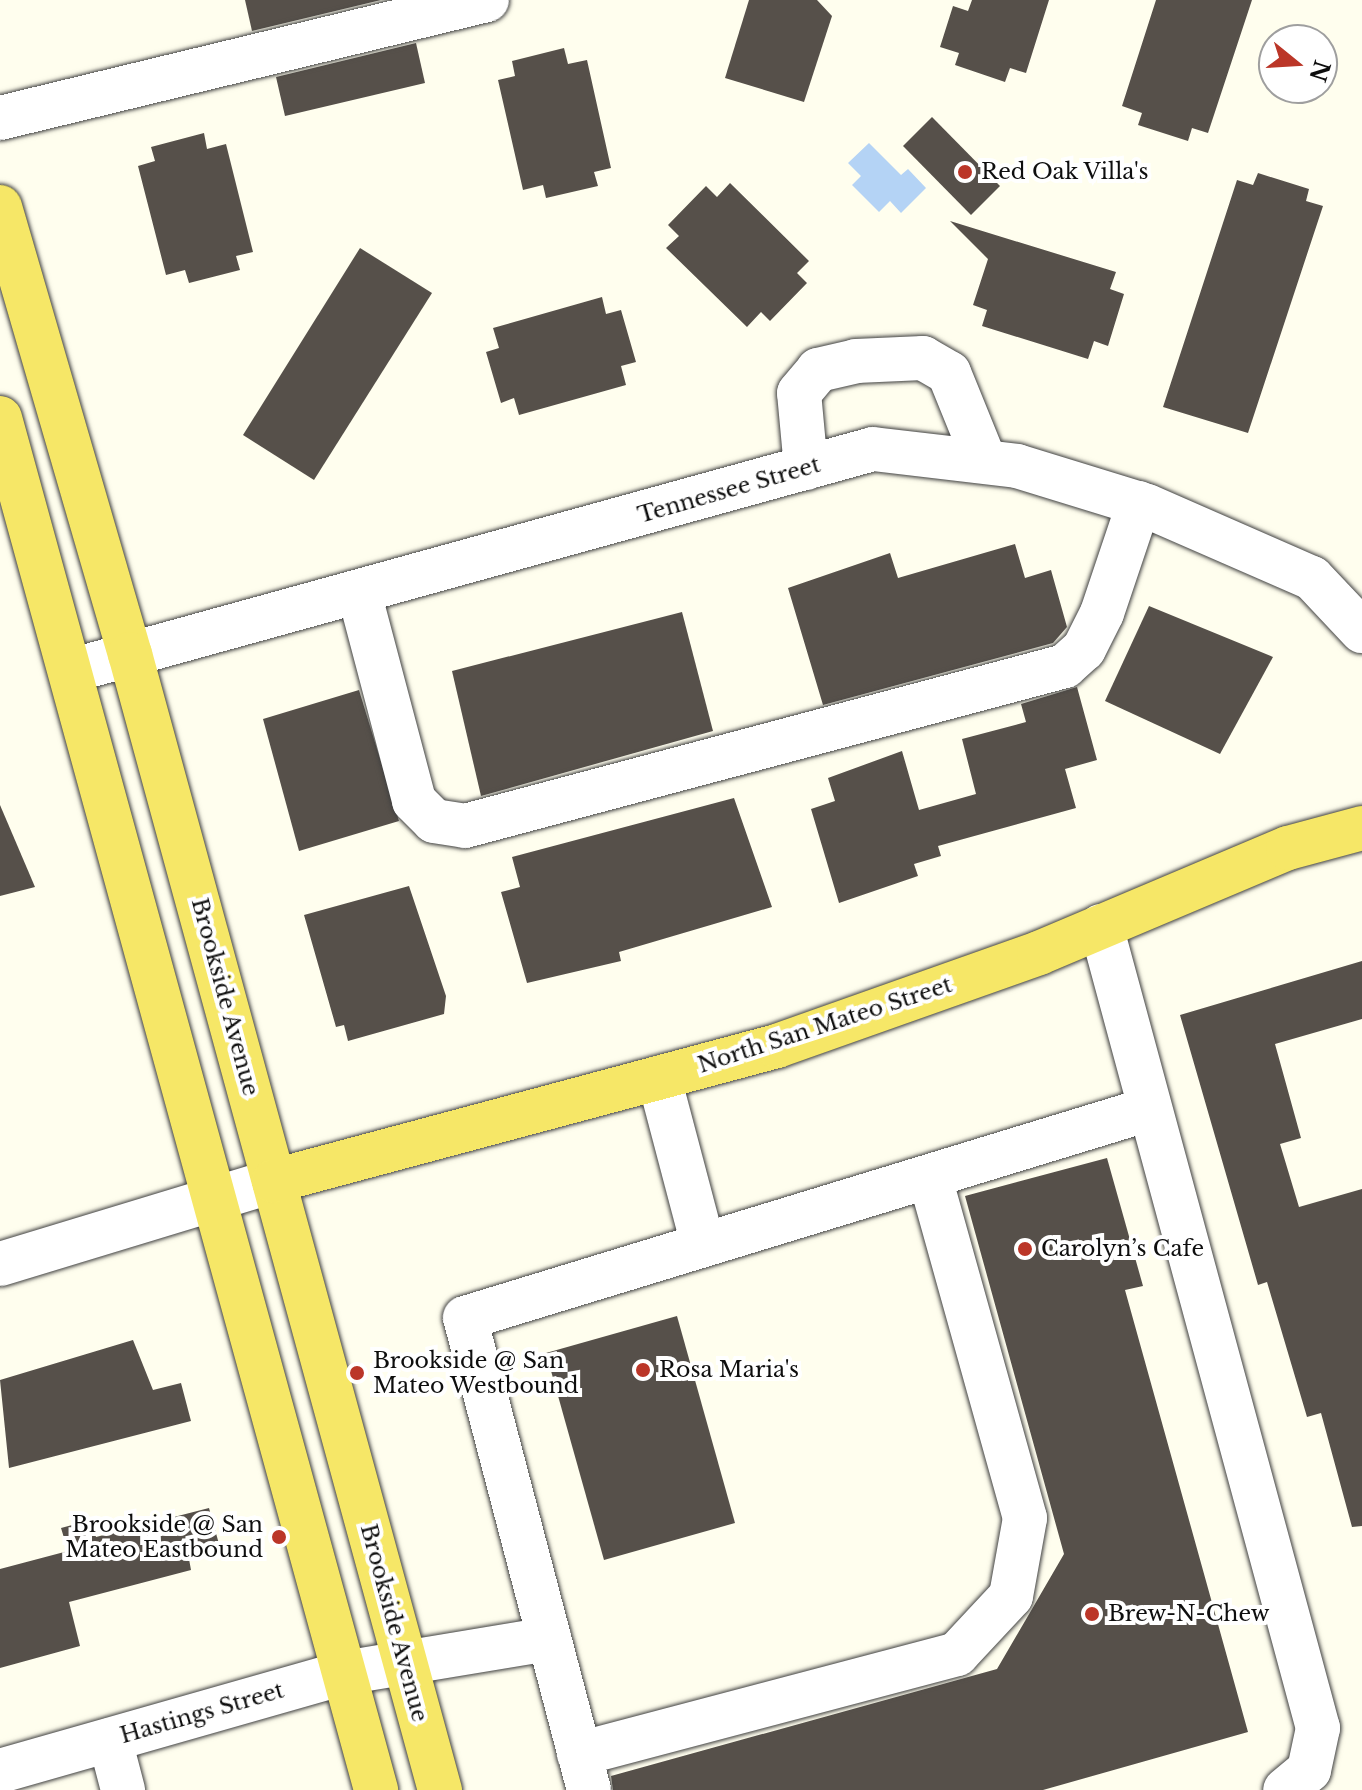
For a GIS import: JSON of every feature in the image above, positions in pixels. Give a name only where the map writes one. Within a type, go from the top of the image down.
[{"type":"main road","name":"Brookside Avenue","points":[[0,207],[130,654],[440,1790]]},
{"type":"main road","points":[[0,418],[12,506],[70,671],[219,1197],[376,1790]]},
{"type":"main road","name":"North San Mateo Street","points":[[274,1181],[777,1046],[1101,926],[1288,848],[1362,828]]},
{"type":"street","points":[[0,118],[487,0]]},
{"type":"street","points":[[806,468],[799,393],[818,370],[856,361],[923,358],[949,373],[984,459]]},
{"type":"street","name":"Tennessee Street","points":[[70,671],[360,596],[873,449],[984,459],[1139,503],[1312,578],[1362,631]]},
{"type":"street","points":[[360,596],[414,801],[434,821],[465,826],[1065,666],[1084,649],[1102,613],[1139,503]]},
{"type":"street","points":[[1101,926],[1318,1728],[1309,1770],[1285,1790]]},
{"type":"street","points":[[659,1078],[703,1244]]},
{"type":"street","points":[[930,1177],[1025,1518],[1011,1596],[957,1654],[584,1772],[465,1318],[1149,1109]]},
{"type":"street","points":[[0,1264],[274,1181]]},
{"type":"street","name":"Hastings Street","points":[[0,1771],[343,1673],[549,1639]]},
{"type":"street","points":[[110,1740],[123,1790]]},
{"type":"water","points":[[869,143],[901,175],[908,169],[926,188],[901,213],[890,201],[879,212],[852,185],[861,176],[848,163]]},
{"type":"building","points":[[245,0],[381,0],[252,31]]},
{"type":"building","points":[[749,0],[817,0],[832,16],[804,102],[725,78]]},
{"type":"building","points":[[972,0],[1049,0],[1026,73],[1010,68],[1005,82],[955,65],[959,53],[940,47],[953,6],[968,11]]},
{"type":"building","points":[[1156,0],[1252,0],[1208,133],[1192,128],[1188,141],[1138,125],[1142,113],[1122,106]]},
{"type":"building","points":[[416,43],[425,83],[285,116],[276,77]]},
{"type":"building","points":[[564,48],[568,64],[587,60],[611,168],[594,172],[598,186],[546,198],[543,185],[523,190],[498,80],[515,76],[512,61]]},
{"type":"building","name":"Red Oak Villa's","points":[[932,117],[1000,186],[971,215],[903,146]]},
{"type":"building","points":[[204,133],[207,149],[226,144],[253,252],[236,256],[240,270],[189,283],[185,270],[166,275],[138,166],[155,161],[151,147]]},
{"type":"building","points":[[1258,173],[1309,189],[1306,201],[1323,206],[1248,433],[1163,407],[1237,180],[1253,185]]},
{"type":"building","points":[[730,183],[809,261],[797,273],[807,283],[770,321],[761,312],[747,327],[666,248],[679,236],[668,225],[706,186],[717,197]]},
{"type":"building","points":[[950,221],[1116,272],[1110,289],[1124,294],[1108,346],[1094,341],[1088,359],[982,326],[987,310],[973,305],[988,259]]},
{"type":"building","points":[[360,248],[432,293],[314,480],[243,435]]},
{"type":"building","points":[[602,297],[606,314],[621,310],[636,362],[621,366],[626,385],[519,415],[514,398],[501,403],[486,352],[499,348],[493,328]]},
{"type":"building","points":[[1015,544],[1025,578],[1051,570],[1067,627],[1053,643],[823,705],[788,588],[890,553],[898,578]]},
{"type":"building","points":[[1149,606],[1273,657],[1220,754],[1105,701]]},
{"type":"building","points":[[682,612],[713,731],[481,796],[452,671]]},
{"type":"building","points":[[1077,687],[1097,760],[1065,769],[1076,808],[938,846],[941,856],[914,864],[918,876],[839,903],[811,809],[835,801],[828,778],[902,751],[919,810],[976,794],[962,739],[1026,722],[1021,704]]},
{"type":"building","points":[[359,690],[399,821],[299,851],[263,719]]},
{"type":"building","points":[[734,798],[772,907],[619,952],[621,961],[527,983],[501,892],[520,887],[512,857]]},
{"type":"building","points":[[0,805],[35,887],[0,896]]},
{"type":"building","points":[[409,886],[446,996],[444,1014],[348,1041],[344,1025],[336,1027],[304,915]]},
{"type":"building","points":[[1362,961],[1362,1019],[1275,1044],[1301,1138],[1280,1144],[1299,1207],[1362,1189],[1362,1526],[1352,1527],[1321,1413],[1307,1417],[1267,1282],[1258,1285],[1180,1015]]},
{"type":"building","points":[[1107,1158],[1143,1286],[1125,1290],[1248,1732],[1043,1790],[613,1790],[611,1776],[997,1669],[1064,1554],[965,1196]]},
{"type":"building","points":[[677,1316],[735,1523],[604,1560],[546,1353]]},
{"type":"building","points":[[133,1340],[153,1390],[181,1383],[191,1421],[9,1468],[0,1380]]},
{"type":"building","points":[[209,1508],[219,1544],[189,1559],[191,1570],[69,1602],[80,1646],[0,1668],[0,1569],[68,1551],[61,1528],[91,1520],[96,1537]]},
{"type":"place","name":"Red Oak Villa's","points":[[965,172]]},
{"type":"place","name":"Carolyn’s Cafe","points":[[1025,1249]]},
{"type":"place","name":"Rosa Maria's","points":[[643,1370]]},
{"type":"place","name":"Brookside @ San Mateo Westbound","points":[[357,1373]]},
{"type":"place","name":"Brookside @ San Mateo Eastbound","points":[[279,1537]]},
{"type":"place","name":"Brew-N-Chew","points":[[1092,1614]]}]
